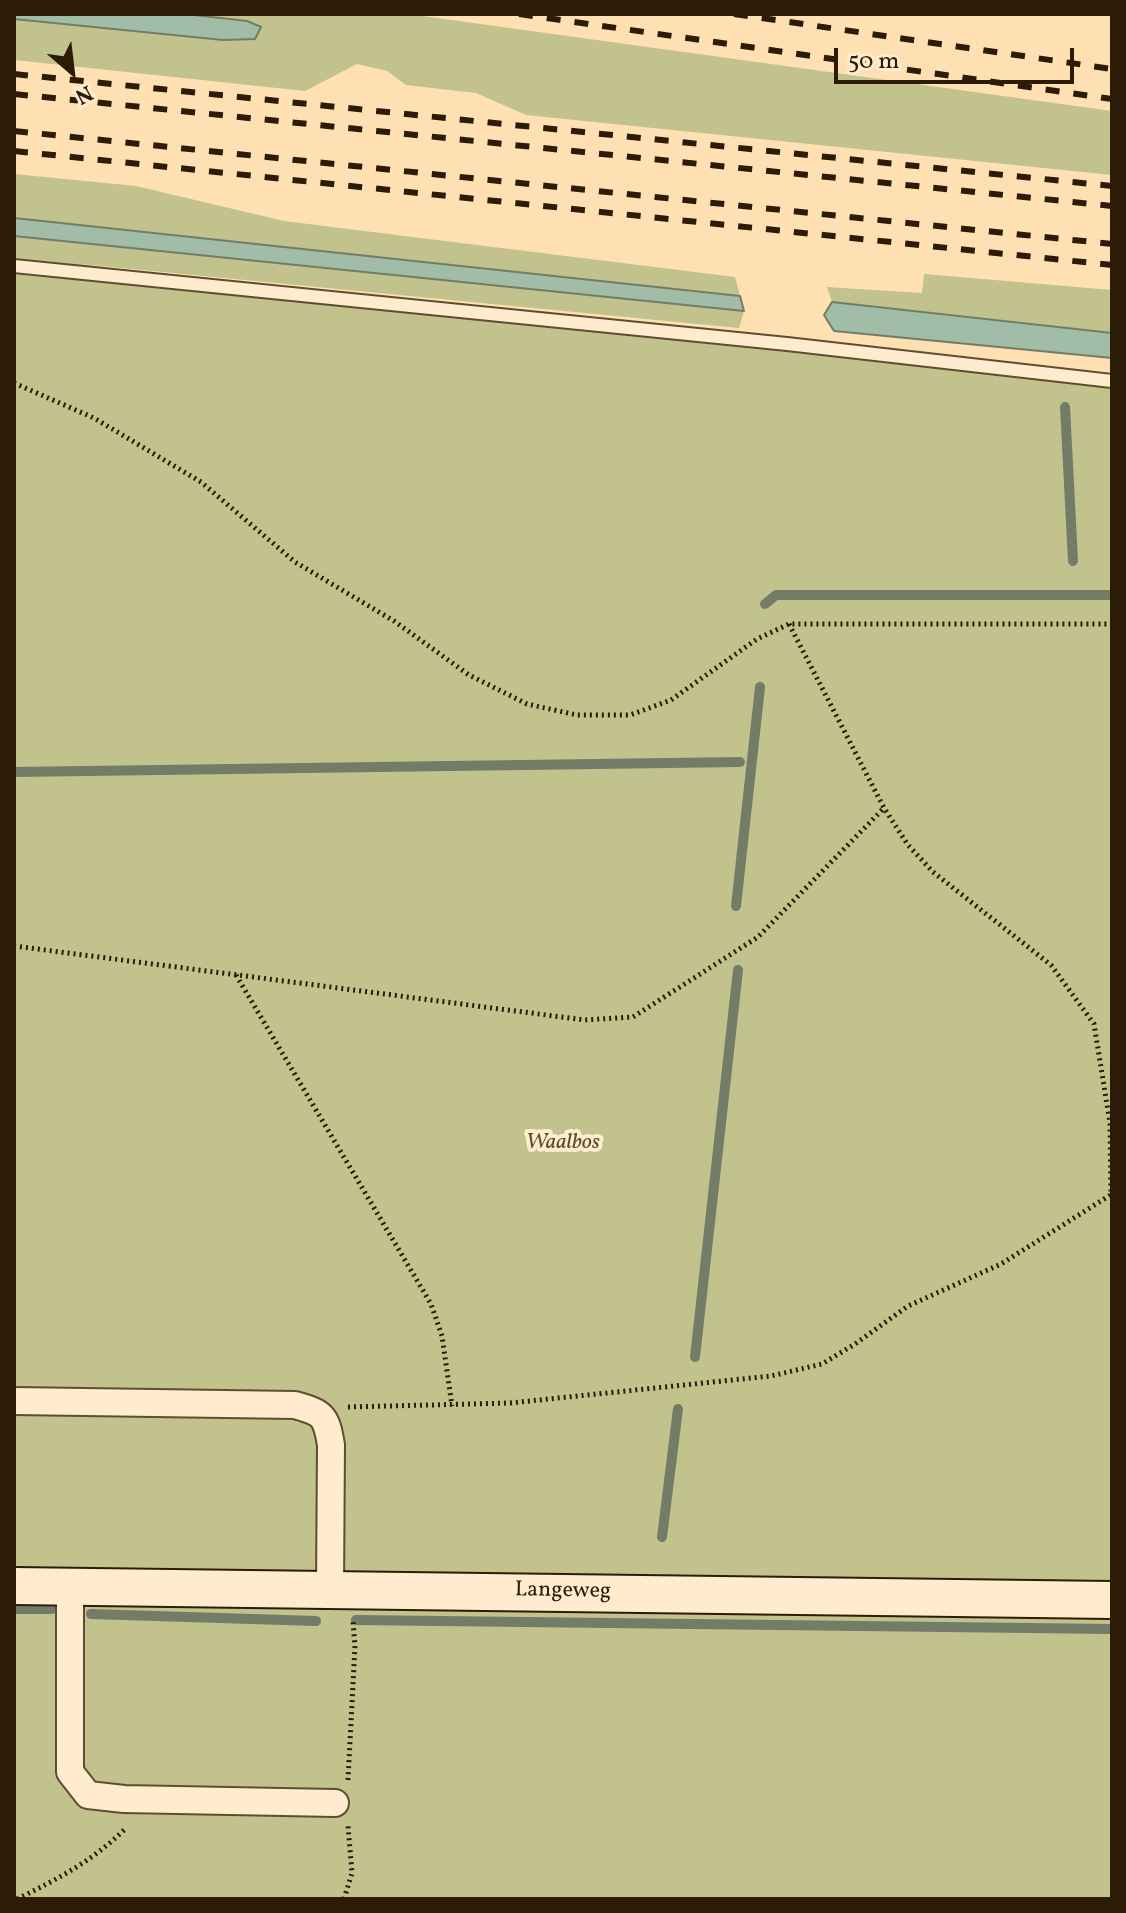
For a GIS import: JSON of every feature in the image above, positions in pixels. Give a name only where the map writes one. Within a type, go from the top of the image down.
[{"type":"main road","name":"Langeweg","points":[[14,1586],[1112,1600]]},
{"type":"street","points":[[14,1401],[295,1405],[319,1412],[327,1423],[331,1445],[341,1589]]},
{"type":"street","points":[[70,1586],[70,1772],[88,1795],[343,1804]]},
{"type":"lane","points":[[14,266],[802,346],[1112,381]]},
{"type":"path","points":[[14,383],[94,418],[201,482],[295,562],[394,621],[469,675],[527,704],[577,715],[630,715],[671,700],[757,639],[789,624],[1112,624]]},
{"type":"path","points":[[319,1412],[343,1407],[510,1403],[771,1376],[822,1364],[908,1306],[1001,1264],[1112,1194],[1110,1123],[1094,1024],[1051,965],[933,872],[908,845],[884,808],[789,624]]},
{"type":"path","points":[[14,946],[585,1020],[633,1017],[758,937],[884,808]]},
{"type":"path","points":[[236,974],[431,1304],[442,1336],[452,1406]]},
{"type":"path","points":[[341,1589],[355,1646],[343,1804],[352,1873],[344,1899]]},
{"type":"path","points":[[17,1899],[70,1872],[106,1848],[156,1799]]},
{"type":"green space","points":[[14,14],[408,14],[1112,111],[1112,175],[526,115],[476,93],[406,85],[387,71],[357,64],[305,91],[14,60]]},
{"type":"green space","points":[[14,174],[136,186],[284,221],[735,277],[740,296],[14,218]]},
{"type":"green space","name":"Waalbos","points":[[14,236],[744,311],[739,328],[70,263],[1112,388],[1112,1899],[14,1899]]},
{"type":"green space","points":[[924,274],[1112,290],[1112,333],[832,302],[827,287],[922,293]]},
{"type":"shaded area","points":[[14,14],[185,14],[247,21],[261,27],[255,39],[223,40],[14,19]]},
{"type":"shaded area","points":[[14,218],[740,296],[744,311],[14,236]]},
{"type":"shaded area","points":[[832,302],[1112,333],[1112,358],[834,331],[824,315]]},
{"type":"waterway","points":[[1065,407],[1073,561]]},
{"type":"waterway","points":[[765,604],[776,595],[1112,595]]},
{"type":"waterway","points":[[736,906],[760,687]]},
{"type":"waterway","points":[[14,772],[740,762]]},
{"type":"waterway","points":[[695,1357],[738,970]]},
{"type":"waterway","points":[[662,1537],[678,1409]]},
{"type":"waterway","points":[[14,1609],[52,1609]]},
{"type":"waterway","points":[[91,1614],[316,1621]]},
{"type":"waterway","points":[[356,1620],[1112,1629]]},
{"type":"railway","points":[[519,14],[1112,99]]},
{"type":"railway","points":[[734,14],[1112,69]]},
{"type":"railway","points":[[14,74],[1112,186]]},
{"type":"railway","points":[[14,94],[1112,206]]},
{"type":"railway","points":[[14,131],[1112,244]]},
{"type":"railway","points":[[14,151],[1112,265]]}]
